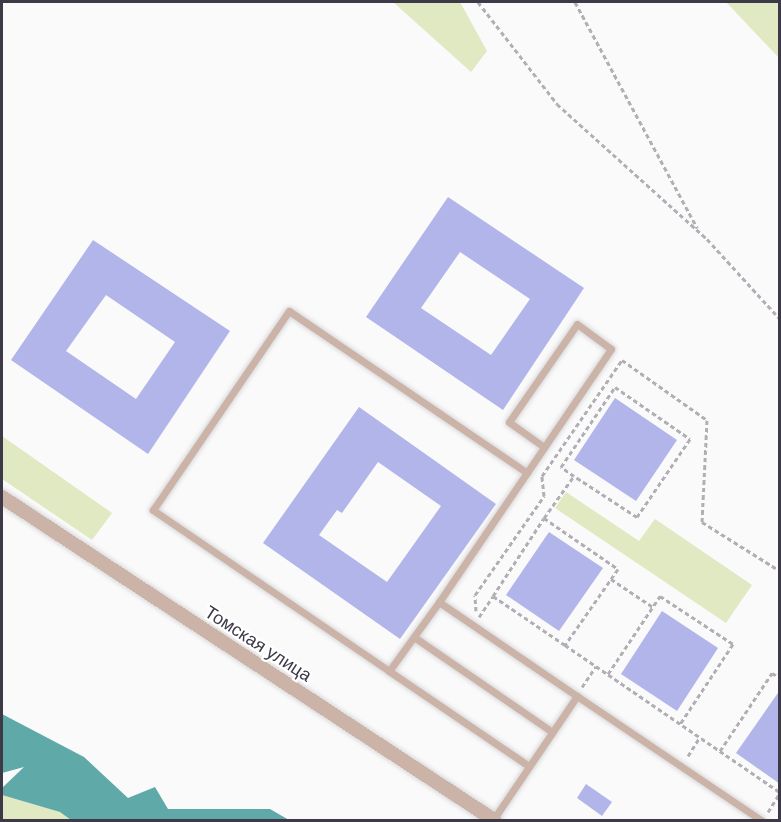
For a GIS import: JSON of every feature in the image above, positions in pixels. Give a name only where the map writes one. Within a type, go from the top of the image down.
[{"type":"street","name":"Томская улица","points":[[2,497],[494,820]]},
{"type":"lane","points":[[527,473],[289,311],[153,510],[529,766]]},
{"type":"lane","points":[[389,672],[439,602],[611,349],[577,324],[509,422],[544,447]]},
{"type":"lane","points":[[439,602],[762,820]]},
{"type":"lane","points":[[414,637],[552,732]]},
{"type":"lane","points":[[494,820],[577,696]]},
{"type":"path","points":[[478,2],[557,104],[699,232],[780,319]]},
{"type":"path","points":[[575,2],[699,232]]},
{"type":"path","points":[[489,621],[474,608],[475,595],[544,496],[542,476],[622,360],[707,420],[702,522],[780,571]]},
{"type":"path","points":[[615,387],[690,439],[637,517],[574,476],[561,467],[615,387]]},
{"type":"path","points":[[473,625],[574,476]]},
{"type":"path","points":[[544,518],[618,569],[565,645]]},
{"type":"path","points":[[611,579],[653,607]]},
{"type":"path","points":[[493,596],[780,793],[762,820]]},
{"type":"path","points":[[608,674],[660,596],[732,644],[680,724]]},
{"type":"path","points":[[577,696],[596,666]]},
{"type":"path","points":[[720,751],[772,673],[780,678]]},
{"type":"path","points":[[574,680],[593,692]]},
{"type":"path","points":[[682,766],[700,737]]},
{"type":"path","points":[[678,750],[696,763]]},
{"type":"path","points":[[758,806],[773,816]]},
{"type":"green space","points":[[393,2],[460,2],[487,51],[471,72]]},
{"type":"green space","points":[[726,2],[779,2],[779,58]]},
{"type":"green space","points":[[2,436],[112,513],[92,540],[2,479]]},
{"type":"green space","points":[[566,492],[639,541],[655,519],[752,585],[726,623],[555,508]]},
{"type":"green space","points":[[2,795],[61,812],[71,820],[2,820]]},
{"type":"water","points":[[2,714],[84,757],[128,798],[155,787],[168,809],[270,809],[289,820],[71,820],[60,812],[2,795],[2,788],[24,767],[2,773]]},
{"type":"building","points":[[448,197],[584,288],[503,410],[366,317]],"holes":[[[460,252],[530,299],[491,355],[421,308]]]},
{"type":"building","points":[[93,240],[230,331],[148,454],[11,360]],"holes":[[[106,295],[175,342],[136,399],[66,351]]]},
{"type":"building","points":[[615,398],[677,440],[636,501],[574,460]]},
{"type":"building","points":[[359,407],[496,504],[400,639],[263,543]],"holes":[[[378,462],[441,506],[387,582],[319,535],[337,510],[342,513]]]},
{"type":"building","points":[[549,532],[603,568],[559,631],[506,595]]},
{"type":"building","points":[[662,611],[718,648],[677,711],[621,674]]},
{"type":"building","points":[[780,690],[780,784],[736,753]]},
{"type":"building","points":[[586,784],[612,802],[602,816],[577,798]]}]
